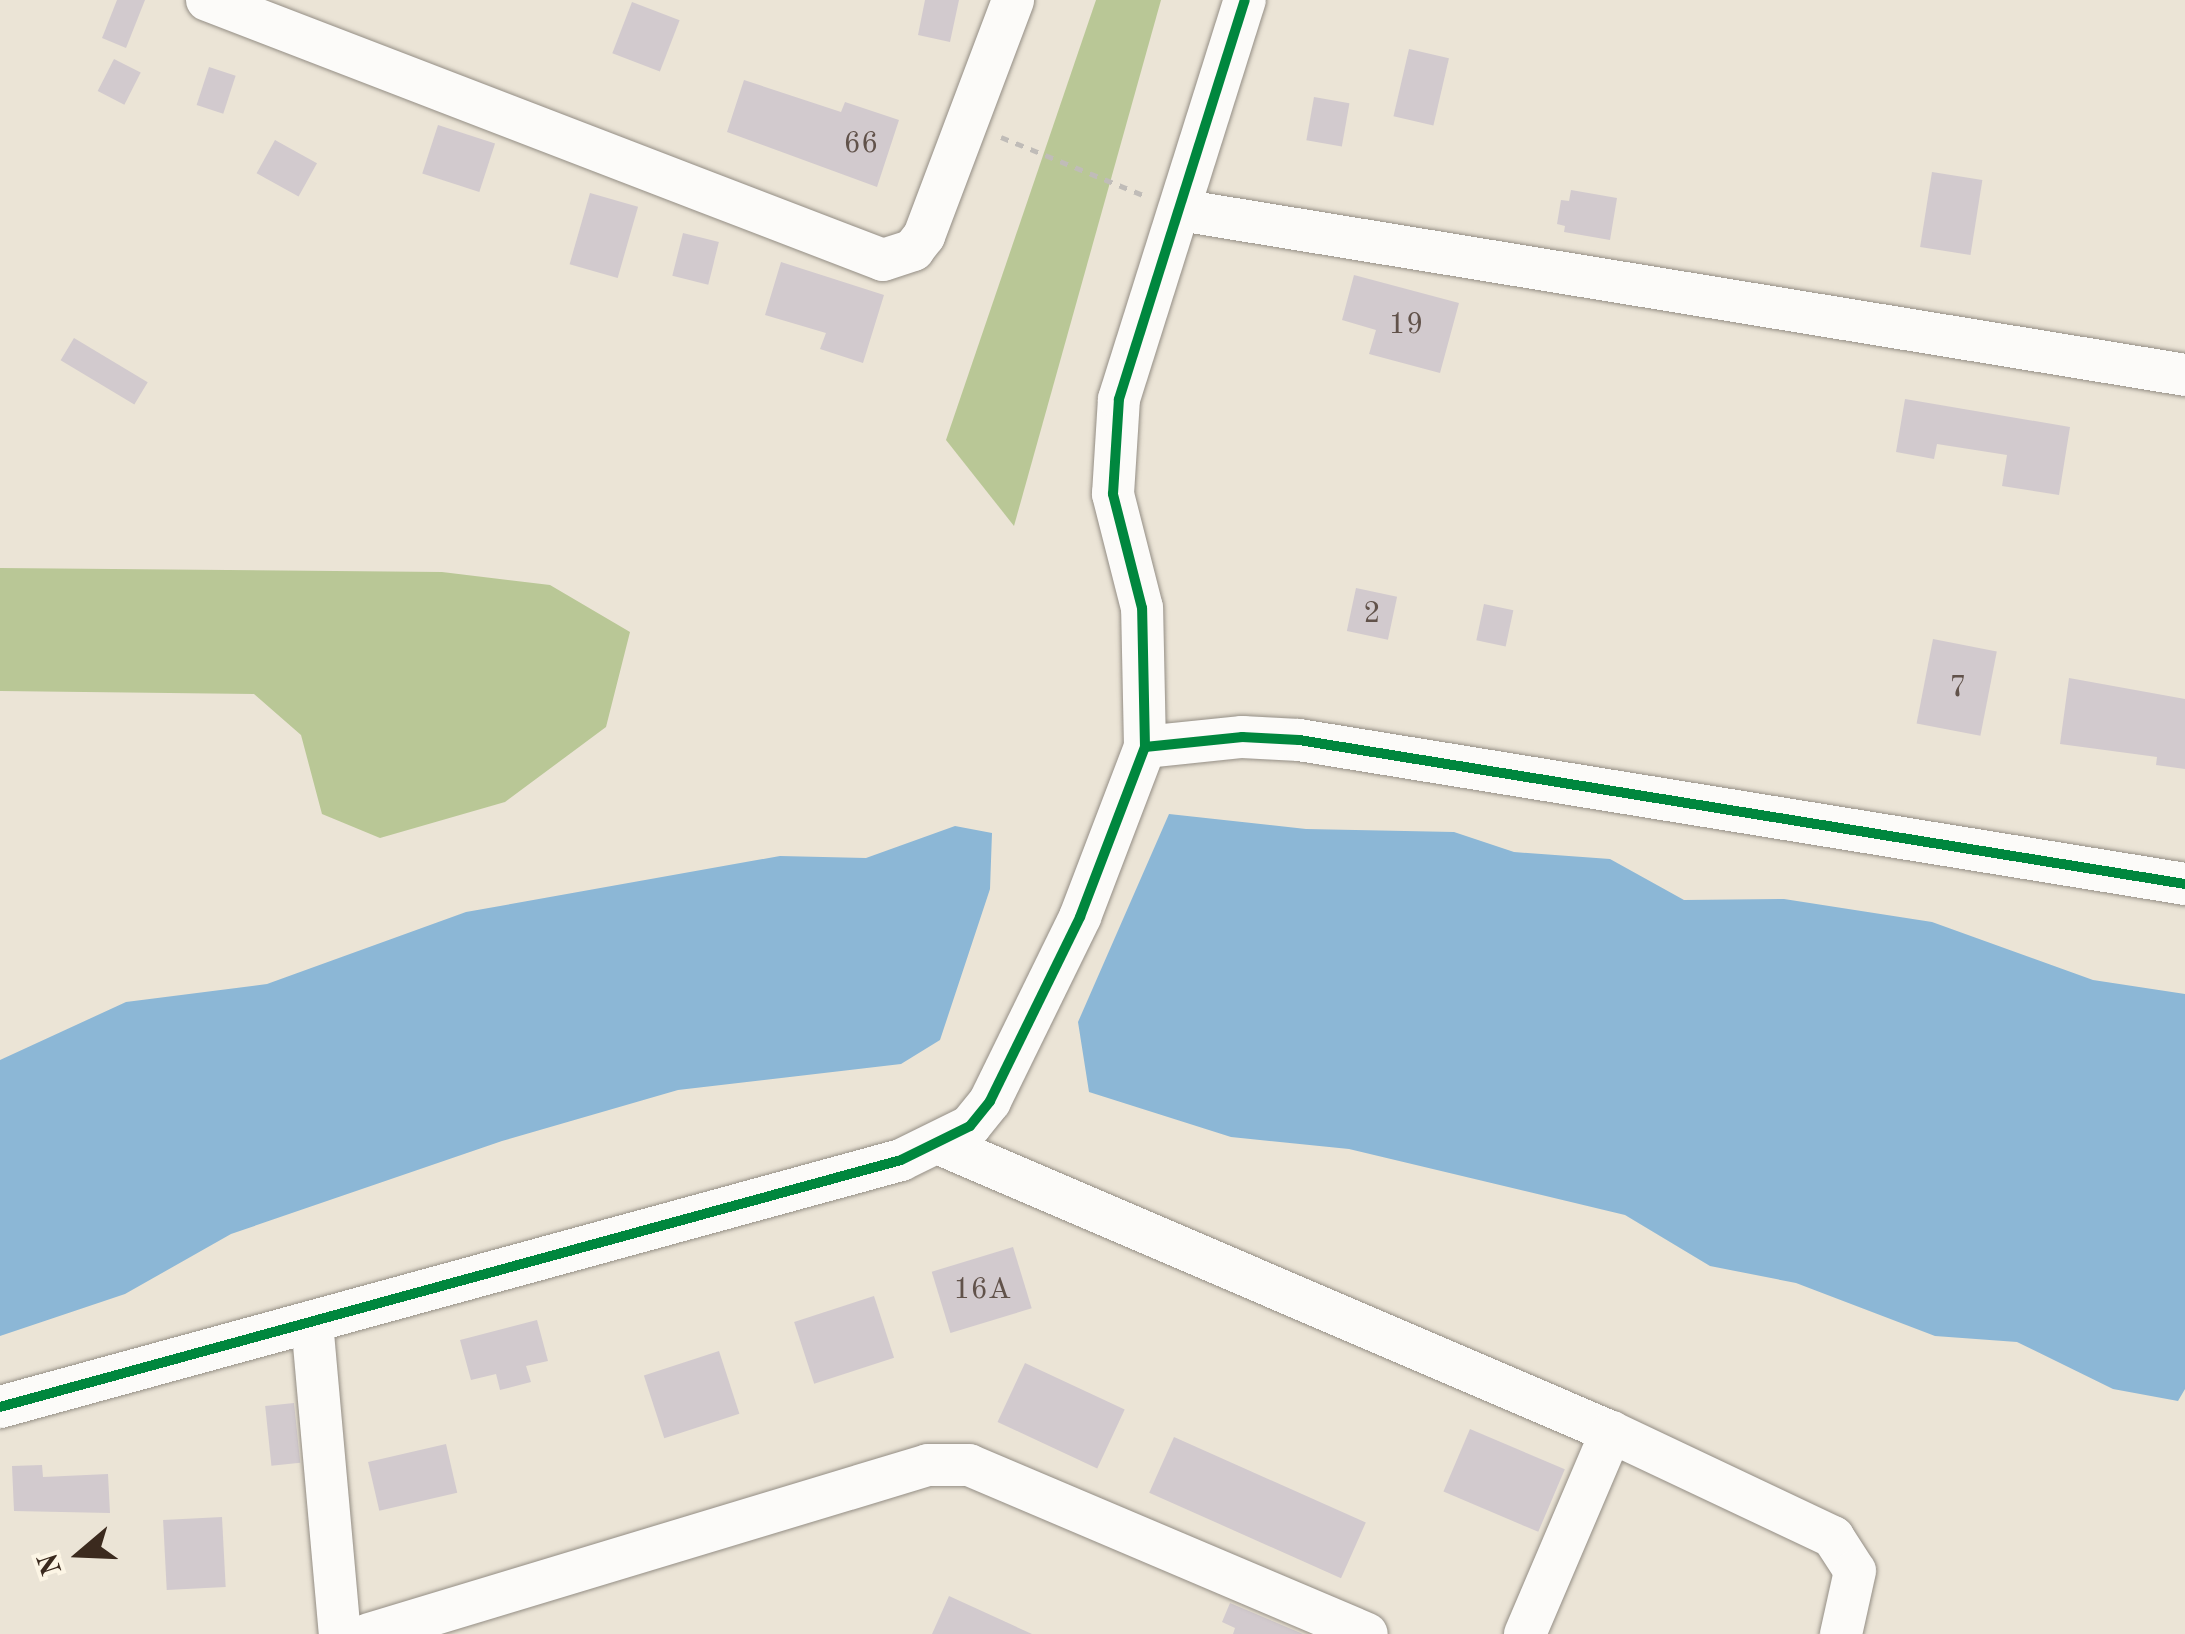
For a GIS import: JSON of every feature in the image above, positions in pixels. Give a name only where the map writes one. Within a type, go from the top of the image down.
[{"type":"street","points":[[208,0],[882,260],[914,250],[924,236],[1014,0]]},
{"type":"street","points":[[0,1406],[312,1322],[956,1136],[990,1101],[1080,917],[1145,746],[1142,608],[1112,494],[1117,418],[1245,0]]},
{"type":"street","points":[[1180,210],[2185,375]]},
{"type":"street","points":[[1145,746],[1242,736],[1299,740],[2185,884]]},
{"type":"street","points":[[956,1136],[1833,1536],[1854,1571],[1840,1634]]},
{"type":"street","points":[[312,1322],[340,1634]]},
{"type":"street","points":[[1525,1634],[1612,1432]]},
{"type":"street","points":[[369,1634],[928,1465],[969,1465],[1367,1634]]},
{"type":"path","points":[[966,122],[1180,210]]},
{"type":"green space","points":[[1096,0],[1161,0],[1014,526],[946,440]]},
{"type":"green space","points":[[0,568],[442,572],[550,585],[630,632],[606,727],[505,802],[380,838],[322,814],[301,735],[254,694],[0,691]]},
{"type":"water","points":[[1169,814],[1306,829],[1454,832],[1514,852],[1610,859],[1684,900],[1784,899],[1932,922],[2093,980],[2185,994],[2185,1389],[2178,1401],[2113,1389],[2017,1342],[1935,1336],[1796,1283],[1710,1266],[1625,1215],[1349,1149],[1231,1137],[1089,1092],[1078,1022]]},
{"type":"water","points":[[955,826],[992,833],[990,889],[940,1040],[901,1064],[678,1090],[502,1141],[231,1234],[125,1294],[0,1336],[0,1060],[126,1002],[267,984],[466,912],[780,856],[866,858]]},
{"type":"building","points":[[117,0],[145,0],[126,48],[102,38]]},
{"type":"building","points":[[925,0],[959,0],[950,42],[918,35]]},
{"type":"building","points":[[632,2],[680,20],[660,72],[612,53]]},
{"type":"building","points":[[1409,49],[1449,58],[1433,125],[1393,116]]},
{"type":"building","points":[[114,59],[141,73],[124,105],[98,91]]},
{"type":"building","points":[[209,67],[236,76],[223,114],[197,105]]},
{"type":"building","points":[[744,80],[841,112],[845,102],[899,120],[877,187],[727,132]]},
{"type":"building","points":[[1314,97],[1349,103],[1342,147],[1306,140]]},
{"type":"building","points":[[438,125],[495,144],[479,192],[422,174]]},
{"type":"building","points":[[275,140],[317,163],[299,197],[257,173]]},
{"type":"building","points":[[1932,172],[1982,180],[1970,255],[1920,247]]},
{"type":"building","points":[[1571,190],[1617,198],[1610,240],[1564,232],[1565,226],[1557,224],[1561,200],[1569,201]]},
{"type":"building","points":[[590,193],[638,207],[618,278],[570,264]]},
{"type":"building","points":[[683,233],[719,242],[708,285],[672,276]]},
{"type":"building","points":[[781,262],[884,295],[863,363],[820,349],[826,333],[765,315]]},
{"type":"building","points":[[1354,275],[1459,303],[1440,373],[1369,354],[1376,330],[1342,320]]},
{"type":"building","points":[[74,338],[148,382],[134,405],[61,360]]},
{"type":"building","points":[[1905,399],[2070,427],[2059,495],[2002,486],[2007,455],[1937,444],[1934,459],[1896,452]]},
{"type":"building","points":[[1356,588],[1397,597],[1388,640],[1347,631]]},
{"type":"building","points":[[1484,604],[1513,610],[1506,646],[1476,640]]},
{"type":"building","points":[[1933,639],[1997,651],[1980,736],[1917,723]]},
{"type":"building","points":[[2069,678],[2185,699],[2185,769],[2156,765],[2157,757],[2060,744]]},
{"type":"building","points":[[1013,1247],[1032,1308],[950,1333],[932,1272]]},
{"type":"building","points":[[874,1296],[894,1358],[814,1384],[794,1322]]},
{"type":"building","points":[[537,1320],[548,1361],[526,1366],[531,1382],[500,1390],[496,1374],[471,1380],[460,1340]]},
{"type":"building","points":[[719,1351],[739,1414],[664,1438],[644,1375]]},
{"type":"building","points":[[1025,1363],[1125,1409],[1097,1468],[998,1422]]},
{"type":"building","points":[[294,1403],[300,1463],[271,1466],[265,1406]]},
{"type":"building","points":[[1470,1429],[1565,1469],[1538,1532],[1443,1492]]},
{"type":"building","points":[[1174,1437],[1366,1522],[1341,1578],[1149,1493]]},
{"type":"building","points":[[446,1444],[457,1493],[379,1511],[368,1462]]},
{"type":"building","points":[[42,1465],[43,1477],[108,1474],[110,1513],[14,1511],[12,1466]]},
{"type":"building","points":[[222,1517],[226,1587],[167,1590],[163,1520]]},
{"type":"building","points":[[949,1596],[1032,1634],[932,1634]]},
{"type":"building","points":[[1230,1603],[1303,1634],[1233,1634],[1235,1628],[1222,1622]]},
{"type":"cycle path","points":[[0,1407],[901,1160],[970,1126],[990,1101],[1080,917],[1145,747],[1142,608],[1113,494],[1119,399],[1245,0]]},
{"type":"cycle path","points":[[1145,747],[1242,737],[1299,740],[2185,884]]}]
